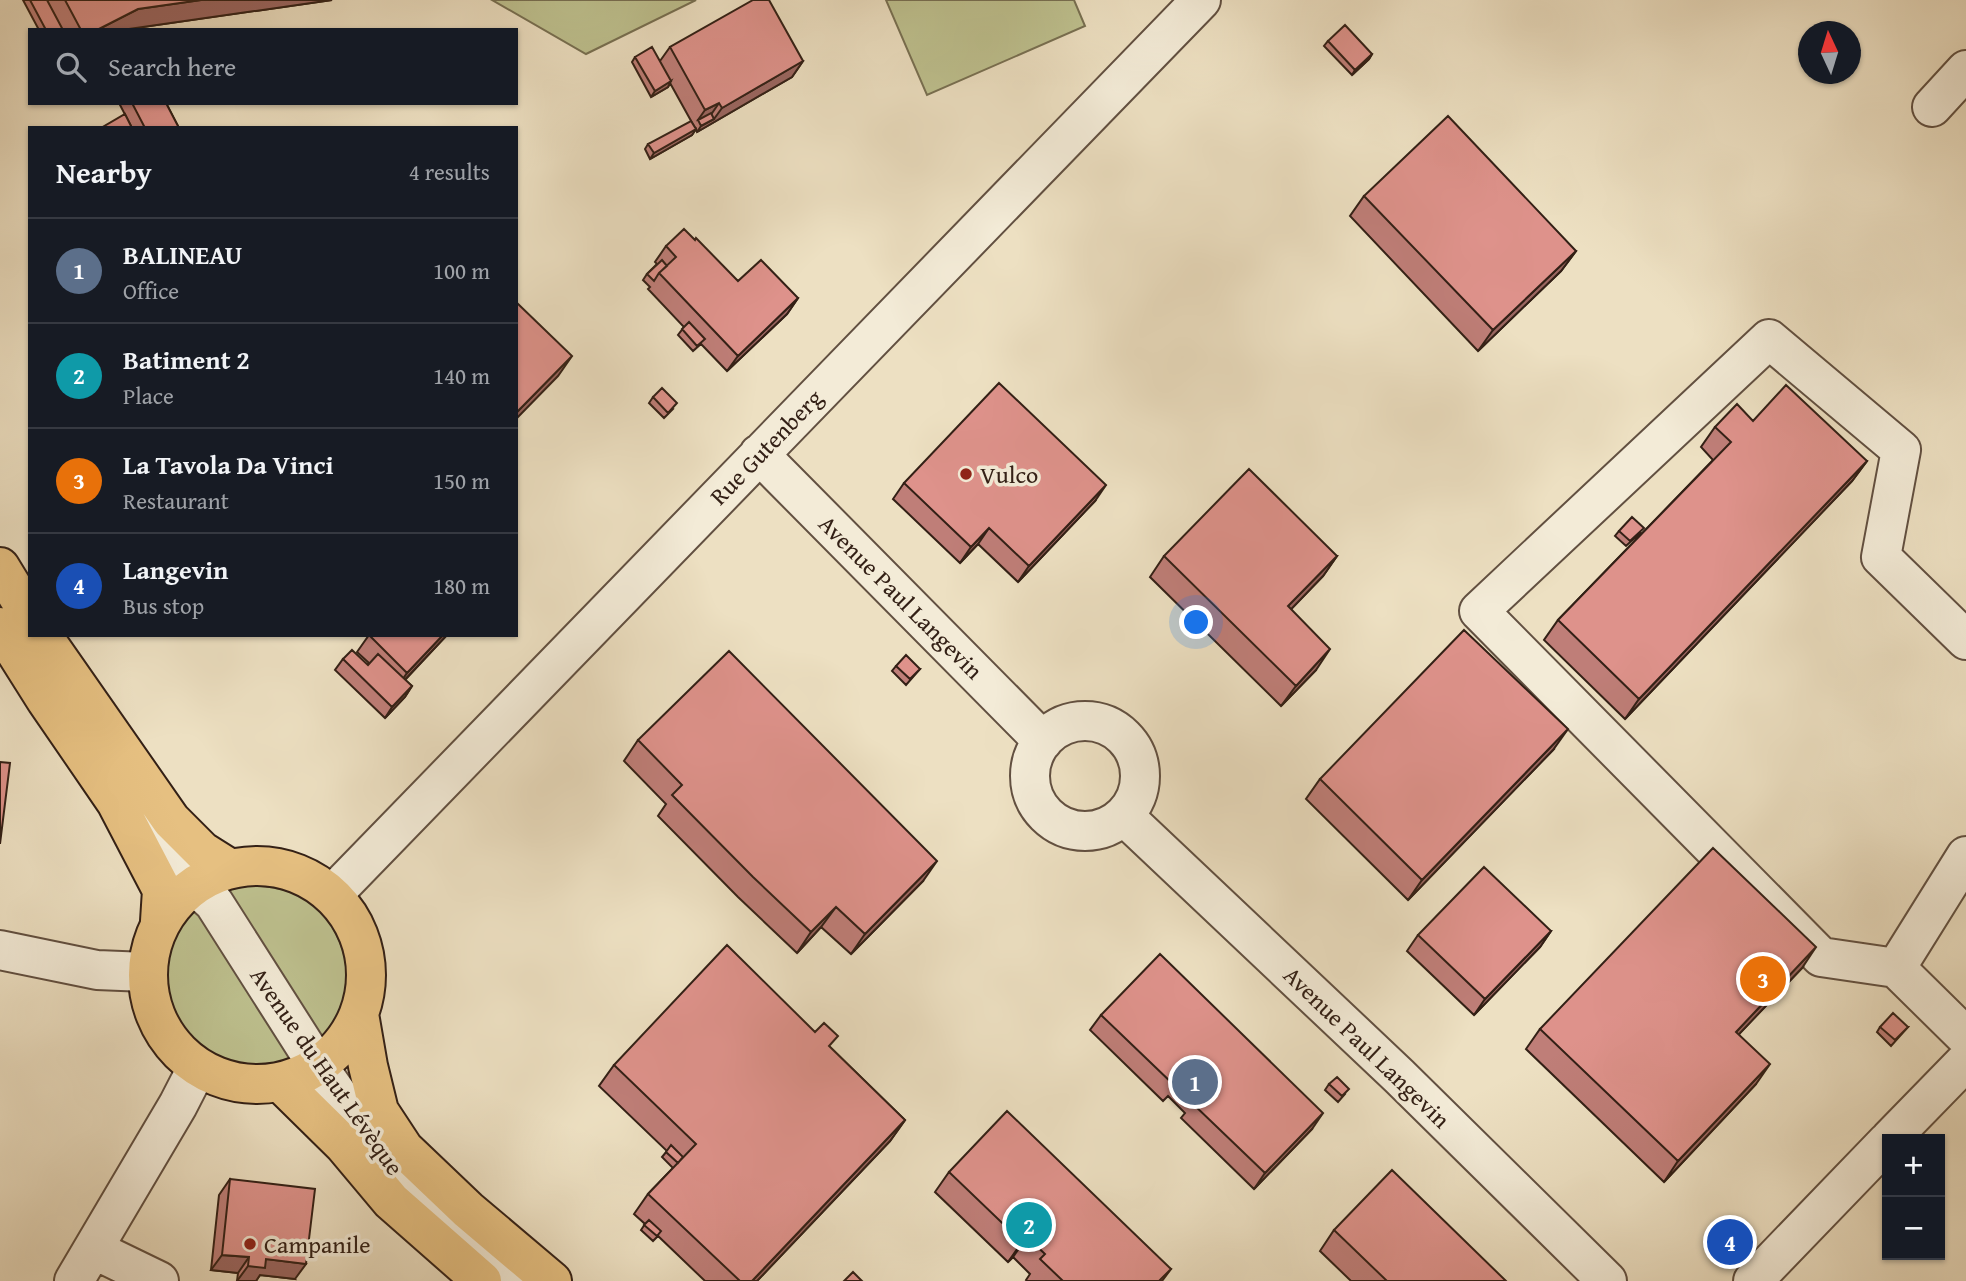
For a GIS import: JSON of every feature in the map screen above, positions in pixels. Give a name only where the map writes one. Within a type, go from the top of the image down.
[{"type":"main road","points":[[0,567],[28,613]]},
{"type":"main road","points":[[0,627],[116,802],[162,890],[160,921]]},
{"type":"main road","name":"Avenue du Haut Lévèque","points":[[43,637],[209,877]]},
{"type":"main road","points":[[266,865],[302,874],[332,895],[352,920],[364,950],[367,982],[359,1014],[344,1042],[319,1068],[280,1082],[237,1083],[197,1068],[169,1042],[152,1009],[146,972],[150,946],[160,921],[176,900],[209,877],[266,865]]},
{"type":"main road","name":"Avenue du Haut Lévèque","points":[[359,1014],[379,1111],[404,1149],[468,1210],[552,1281]]},
{"type":"main road","name":"Avenue du Haut Lévèque","points":[[280,1082],[344,1145],[391,1201],[482,1281]]},
{"type":"street","name":"Rue Gutenberg","points":[[332,895],[1201,0]]},
{"type":"street","points":[[1932,107],[1966,70]]},
{"type":"street","points":[[1966,640],[1881,557],[1901,450],[1769,340],[1479,611],[1821,957],[1896,968],[1966,1037]]},
{"type":"street","name":"Avenue Paul Langevin","points":[[759,454],[1043,741]]},
{"type":"street","name":"Avenue du Haut Lévèque","points":[[0,600],[90,738],[209,877],[319,1068],[360,1129],[414,1192],[518,1281]]},
{"type":"street","points":[[1091,720],[1108,725],[1123,735],[1135,750],[1140,767],[1140,785],[1135,802],[1124,816],[1108,826],[1091,831],[1073,830],[1057,823],[1043,811],[1033,795],[1030,776],[1033,757],[1043,741],[1056,729],[1073,722],[1091,720]]},
{"type":"street","name":"Avenue Paul Langevin","points":[[1124,816],[1399,1076],[1607,1281]]},
{"type":"street","points":[[1896,968],[1966,856]]},
{"type":"street","points":[[0,950],[97,970],[146,972]]},
{"type":"street","points":[[1896,1134],[1966,1061]]},
{"type":"street","points":[[159,1281],[84,1265],[197,1068]]},
{"type":"street","points":[[1753,1281],[1882,1148]]},
{"type":"green space","points":[[492,0],[696,0],[586,54]]},
{"type":"green space","points":[[886,0],[1074,0],[1085,26],[927,95]]},
{"type":"green space","points":[[252,885],[285,890],[307,900],[327,919],[337,936],[344,954],[346,992],[342,1010],[333,1027],[320,1041],[226,890]]},
{"type":"green space","points":[[198,904],[296,1059],[262,1069],[250,1069],[219,1061],[193,1042],[174,1016],[165,985],[165,962],[177,931]]},
{"type":"building","points":[[30,0],[47,0],[62,28],[45,28]]},
{"type":"building","points":[[65,0],[201,0],[138,9],[101,28],[80,28]]},
{"type":"building","points":[[753,0],[769,0],[803,61],[722,108],[719,103],[705,110],[670,47]]},
{"type":"building","points":[[1345,25],[1372,54],[1355,70],[1328,41]]},
{"type":"building","points":[[652,47],[671,81],[655,91],[635,57]]},
{"type":"building","points":[[133,105],[167,105],[178,126],[144,126]]},
{"type":"building","points":[[711,113],[714,119],[701,126],[698,120]]},
{"type":"building","points":[[125,114],[131,126],[104,126]]},
{"type":"building","points":[[1448,116],[1576,251],[1493,330],[1364,196]]},
{"type":"building","points":[[691,121],[696,129],[654,153],[648,144]]},
{"type":"building","points":[[684,229],[738,281],[761,260],[798,298],[738,356],[659,273],[676,257],[666,246]]},
{"type":"building","points":[[662,260],[667,266],[654,281],[647,274]]},
{"type":"building","points":[[518,304],[572,356],[518,411]]},
{"type":"building","points":[[689,322],[705,339],[697,346],[682,329]]},
{"type":"building","points":[[999,383],[1106,485],[1029,566],[989,528],[971,547],[904,483]]},
{"type":"building","points":[[1786,385],[1867,461],[1639,699],[1558,620],[1731,442],[1715,427],[1737,404],[1753,421]]},
{"type":"building","points":[[662,388],[677,403],[668,413],[653,397]]},
{"type":"building","points":[[1249,469],[1337,556],[1288,606],[1330,649],[1296,686],[1164,556]]},
{"type":"building","points":[[1632,517],[1644,528],[1630,541],[1619,531]]},
{"type":"building","points":[[1464,630],[1568,729],[1422,880],[1320,779]]},
{"type":"building","points":[[371,637],[441,637],[407,673]]},
{"type":"building","points":[[352,650],[368,665],[378,654],[412,686],[392,707],[343,659]]},
{"type":"building","points":[[729,651],[937,861],[865,934],[836,907],[811,932],[672,795],[682,785],[638,740]]},
{"type":"building","points":[[906,655],[920,669],[910,679],[896,666]]},
{"type":"building","points":[[0,762],[10,763],[0,844]]},
{"type":"building","points":[[1713,848],[1816,947],[1736,1032],[1770,1064],[1678,1161],[1540,1029]]},
{"type":"building","points":[[1484,867],[1551,931],[1485,999],[1418,935]]},
{"type":"building","points":[[727,945],[815,1032],[824,1023],[838,1036],[829,1046],[905,1120],[752,1281],[740,1281],[648,1194],[696,1144],[614,1065]]},
{"type":"building","points":[[1160,954],[1323,1113],[1265,1173],[1192,1103],[1197,1098],[1179,1080],[1174,1085],[1101,1015]]},
{"type":"building","points":[[1893,1013],[1908,1027],[1895,1040],[1880,1027]]},
{"type":"building","points":[[1337,1077],[1349,1089],[1342,1096],[1329,1084]]},
{"type":"building","points":[[1007,1111],[1171,1269],[1159,1281],[1063,1281],[1040,1259],[1045,1254],[1027,1237],[1022,1242],[949,1172]]},
{"type":"building","points":[[671,1145],[683,1157],[678,1163],[666,1152]]},
{"type":"building","points":[[1392,1170],[1506,1281],[1387,1281],[1334,1230]]},
{"type":"building","points":[[230,1179],[315,1189],[306,1264],[266,1259],[265,1268],[248,1266],[249,1257],[222,1255]]},
{"type":"building","points":[[649,1220],[661,1231],[657,1236],[644,1225]]},
{"type":"building","points":[[853,1272],[862,1281],[844,1281]]},
{"type":"place","name":"Vulco","points":[[966,474]]},
{"type":"place","name":"La Tavola Da Vinci","points":[[1763,979]]},
{"type":"place","name":"BALINEAU","points":[[1195,1082]]},
{"type":"place","name":"Batiment 2","points":[[1029,1225]]},
{"type":"place","name":"Langevin","points":[[1730,1242]]},
{"type":"place","name":"Campanile","points":[[250,1244]]}]
